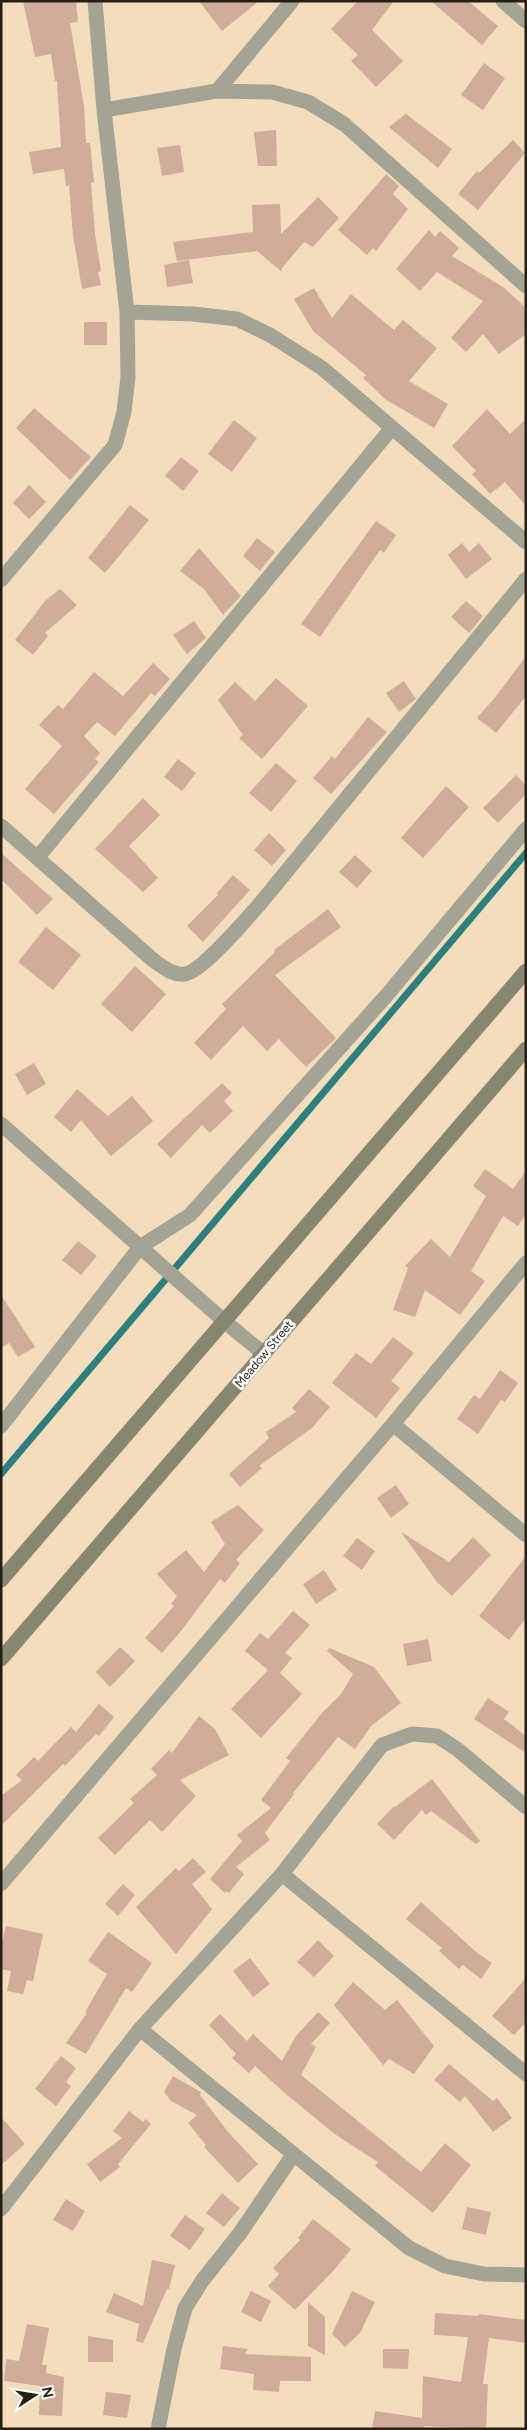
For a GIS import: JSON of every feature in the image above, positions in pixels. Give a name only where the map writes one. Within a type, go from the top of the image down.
[{"type":"street","points":[[1,580],[115,445],[124,412],[128,377],[127,312],[104,110],[95,1]]},
{"type":"street","points":[[217,91],[292,1]]},
{"type":"street","points":[[503,1],[526,21]]},
{"type":"street","points":[[104,110],[217,91],[272,92],[308,102],[344,124],[526,286]]},
{"type":"street","points":[[127,312],[192,314],[237,318],[270,335],[322,368],[391,429],[526,542]]},
{"type":"street","points":[[38,858],[391,429]]},
{"type":"street","points":[[1,826],[153,960],[176,973],[186,974],[214,954],[259,905],[526,578]]},
{"type":"street","points":[[1,1426],[145,1251],[190,1215],[386,996],[526,829]]},
{"type":"street","points":[[1,1580],[526,971]]},
{"type":"street","name":"Meadow Street","points":[[1,1659],[526,1049]]},
{"type":"street","points":[[1,1124],[264,1354]]},
{"type":"street","points":[[1,1884],[393,1424],[526,1264]]},
{"type":"street","points":[[393,1424],[526,1535]]},
{"type":"street","points":[[1,2209],[140,2029],[282,1874],[382,1745],[412,1734],[437,1736],[456,1749],[526,1807]]},
{"type":"street","points":[[282,1874],[526,2074]]},
{"type":"street","points":[[140,2029],[408,2248],[445,2266],[484,2274],[526,2275]]},
{"type":"street","points":[[158,2429],[174,2349],[186,2308],[202,2281],[240,2233],[293,2155]]},
{"type":"building","points":[[23,1],[76,1],[78,22],[70,23],[84,106],[86,143],[90,143],[94,182],[91,183],[95,234],[101,271],[98,272],[101,285],[82,289],[73,235],[69,185],[66,186],[64,169],[33,174],[29,152],[61,147],[57,81],[55,81],[51,54],[35,57]]},
{"type":"building","points":[[199,1],[259,1],[222,31]]},
{"type":"building","points":[[358,1],[394,1],[372,30],[403,61],[376,87],[351,61],[358,55],[331,29]]},
{"type":"building","points":[[431,1],[468,1],[498,26],[482,45]]},
{"type":"building","points":[[484,63],[505,78],[483,110],[461,95]]},
{"type":"building","points":[[406,114],[452,149],[438,168],[389,127]]},
{"type":"building","points":[[276,130],[277,166],[258,166],[254,132]]},
{"type":"building","points":[[513,140],[525,153],[478,210],[458,194],[477,171],[479,173]]},
{"type":"building","points":[[180,145],[184,172],[162,176],[157,148]]},
{"type":"building","points":[[386,174],[399,186],[393,194],[408,209],[376,251],[373,248],[367,255],[338,230]]},
{"type":"building","points":[[318,197],[339,218],[313,247],[304,242],[282,268],[282,272],[257,251],[177,261],[173,242],[253,232],[252,205],[280,204],[281,234]]},
{"type":"building","points":[[429,230],[435,237],[440,231],[459,248],[452,256],[503,287],[526,308],[526,334],[499,354],[483,334],[466,352],[451,338],[483,301],[437,272],[420,291],[396,269]]},
{"type":"building","points":[[189,260],[193,283],[167,287],[164,265]]},
{"type":"building","points":[[314,288],[332,318],[351,294],[394,330],[403,320],[437,348],[409,381],[448,404],[434,428],[385,399],[363,378],[366,375],[313,331],[294,299]]},
{"type":"building","points":[[84,322],[107,322],[107,345],[84,345]]},
{"type":"building","points":[[34,408],[91,457],[70,480],[16,428]]},
{"type":"building","points":[[487,409],[510,434],[526,419],[526,506],[505,482],[490,494],[472,474],[476,471],[452,446]]},
{"type":"building","points":[[234,420],[257,438],[232,472],[208,454]]},
{"type":"building","points":[[181,457],[199,471],[183,491],[165,476]]},
{"type":"building","points":[[29,485],[46,502],[29,519],[13,503]]},
{"type":"building","points":[[130,505],[149,520],[105,573],[88,558]]},
{"type":"building","points":[[376,521],[396,535],[384,553],[380,550],[320,637],[301,624]]},
{"type":"building","points":[[257,538],[275,552],[260,571],[243,556]]},
{"type":"building","points":[[462,543],[469,552],[479,543],[492,559],[466,579],[448,555]]},
{"type":"building","points":[[199,548],[241,596],[223,615],[204,589],[180,571]]},
{"type":"building","points":[[60,589],[77,605],[45,633],[48,636],[33,655],[15,640],[45,601]]},
{"type":"building","points":[[466,601],[483,616],[469,633],[451,617]]},
{"type":"building","points":[[194,621],[206,638],[187,654],[173,635]]},
{"type":"building","points":[[526,656],[526,696],[496,733],[477,718]]},
{"type":"building","points":[[153,663],[170,679],[155,696],[151,693],[115,736],[97,722],[84,736],[100,753],[95,759],[99,762],[54,814],[25,789],[62,746],[39,725],[58,705],[63,709],[94,672],[123,696]]},
{"type":"building","points":[[276,678],[308,706],[262,759],[239,738],[243,735],[218,700],[235,682],[255,701]]},
{"type":"building","points":[[404,681],[416,699],[399,712],[386,693]]},
{"type":"building","points":[[368,717],[387,732],[331,794],[313,778],[332,756],[335,759]]},
{"type":"building","points":[[178,759],[196,773],[182,791],[164,777]]},
{"type":"building","points":[[276,763],[297,781],[271,812],[249,793]]},
{"type":"building","points":[[516,775],[526,785],[526,794],[498,823],[483,808]]},
{"type":"building","points":[[446,786],[469,807],[423,858],[401,838]]},
{"type":"building","points":[[143,798],[160,815],[129,846],[158,878],[143,892],[95,849]]},
{"type":"building","points":[[269,833],[286,850],[272,866],[254,850]]},
{"type":"building","points":[[1,853],[53,899],[37,915],[1,879]]},
{"type":"building","points":[[355,855],[372,871],[357,888],[339,872]]},
{"type":"building","points":[[233,875],[250,890],[203,942],[187,926],[218,895],[217,893]]},
{"type":"building","points":[[328,909],[341,927],[275,975],[336,1038],[306,1067],[279,1039],[267,1051],[243,1026],[211,1060],[194,1043],[226,1009],[222,1004],[275,952],[274,950]]},
{"type":"building","points":[[46,927],[81,955],[53,990],[18,962]]},
{"type":"building","points":[[135,966],[166,994],[132,1032],[101,1004]]},
{"type":"building","points":[[34,1063],[46,1084],[27,1095],[15,1074]]},
{"type":"building","points":[[222,1083],[232,1093],[224,1101],[233,1111],[210,1133],[202,1125],[171,1158],[157,1144]]},
{"type":"building","points":[[77,1089],[108,1116],[132,1096],[153,1121],[111,1156],[81,1120],[71,1132],[54,1117]]},
{"type":"building","points":[[485,1169],[513,1189],[526,1171],[526,1214],[518,1226],[503,1216],[471,1271],[485,1281],[460,1315],[425,1290],[415,1317],[393,1310],[408,1268],[405,1266],[431,1239],[450,1257],[486,1196],[473,1186]]},
{"type":"building","points":[[78,1241],[97,1256],[81,1275],[62,1260]]},
{"type":"building","points":[[1,1295],[35,1347],[18,1357],[9,1343],[1,1348]]},
{"type":"building","points":[[393,1337],[414,1353],[391,1381],[400,1388],[376,1418],[332,1383],[356,1353],[371,1364]]},
{"type":"building","points":[[500,1370],[518,1383],[505,1402],[501,1400],[478,1434],[457,1419],[474,1395],[480,1399]]},
{"type":"building","points":[[309,1389],[330,1407],[312,1428],[259,1466],[262,1468],[240,1487],[229,1474],[269,1438],[266,1432],[296,1412],[292,1408]]},
{"type":"building","points":[[396,1485],[409,1504],[391,1518],[377,1498]]},
{"type":"building","points":[[238,1505],[264,1530],[236,1560],[240,1563],[225,1583],[220,1579],[162,1653],[145,1638],[174,1606],[171,1604],[177,1596],[157,1574],[186,1550],[204,1572],[225,1544],[211,1522]]},
{"type":"building","points":[[401,1532],[449,1562],[473,1537],[491,1555],[452,1596],[437,1582]]},
{"type":"building","points":[[357,1538],[375,1551],[362,1570],[343,1556]]},
{"type":"building","points":[[526,1556],[526,1618],[509,1640],[479,1616]]},
{"type":"building","points":[[324,1570],[337,1590],[316,1604],[303,1584]]},
{"type":"building","points":[[293,1611],[310,1625],[285,1653],[292,1658],[280,1673],[302,1694],[261,1738],[231,1709],[268,1670],[245,1651],[260,1633],[268,1639]]},
{"type":"building","points":[[428,1639],[432,1661],[407,1666],[403,1644]]},
{"type":"building","points":[[120,1647],[135,1661],[110,1687],[96,1672]]},
{"type":"building","points":[[329,1648],[374,1667],[401,1703],[371,1726],[355,1749],[338,1737],[293,1793],[265,1833],[270,1840],[236,1867],[244,1874],[229,1893],[226,1891],[225,1893],[210,1879],[242,1841],[237,1835],[271,1808],[261,1800],[290,1761],[286,1758],[322,1713],[341,1694],[353,1674],[327,1651]]},
{"type":"building","points":[[488,1698],[509,1712],[504,1719],[526,1736],[526,1753],[474,1719]]},
{"type":"building","points":[[99,1704],[114,1717],[99,1736],[96,1734],[65,1766],[63,1764],[1,1826],[1,1796],[22,1780],[16,1775],[34,1757],[38,1761],[71,1727],[76,1732]]},
{"type":"building","points":[[199,1716],[215,1729],[229,1755],[180,1780],[196,1796],[162,1832],[150,1820],[115,1855],[98,1838],[134,1803],[130,1799],[157,1775],[151,1769],[169,1750],[172,1753]]},
{"type":"building","points":[[432,1779],[480,1841],[476,1844],[431,1811],[426,1815],[422,1810],[394,1840],[377,1824],[394,1806]]},
{"type":"building","points":[[193,1858],[206,1872],[192,1884],[212,1909],[176,1954],[136,1907],[176,1868],[179,1871]]},
{"type":"building","points":[[123,1884],[135,1895],[118,1916],[105,1904]]},
{"type":"building","points":[[421,1902],[475,1951],[492,1963],[481,1979],[463,1965],[459,1969],[439,1951],[442,1948],[406,1919]]},
{"type":"building","points":[[6,1926],[43,1934],[33,1981],[27,1980],[23,1994],[7,1991],[11,1971],[1,1969],[1,1945]]},
{"type":"building","points":[[108,1932],[152,1963],[132,1992],[126,1988],[86,2054],[66,2043],[87,2013],[85,2012],[107,1974],[88,1961]]},
{"type":"building","points":[[318,1940],[334,1956],[314,1977],[297,1962]]},
{"type":"building","points":[[250,1958],[270,1984],[253,1997],[233,1971]]},
{"type":"building","points":[[526,1978],[526,2022],[514,2035],[492,2016]]},
{"type":"building","points":[[353,1982],[385,2010],[397,2000],[434,2046],[414,2074],[389,2059],[383,2065],[334,2005]]},
{"type":"building","points":[[318,2012],[330,2023],[311,2044],[316,2047],[301,2075],[421,2172],[445,2143],[471,2165],[433,2213],[375,2166],[378,2162],[336,2135],[255,2066],[249,2073],[232,2058],[236,2054],[209,2025],[220,2014],[247,2041],[253,2034],[282,2061],[296,2036]]},
{"type":"building","points":[[61,2056],[76,2068],[66,2082],[71,2086],[56,2106],[35,2089]]},
{"type":"building","points":[[449,2064],[493,2101],[497,2098],[512,2118],[493,2132],[465,2096],[460,2102],[434,2080]]},
{"type":"building","points":[[173,2076],[201,2092],[200,2095],[228,2132],[258,2164],[238,2183],[204,2147],[206,2145],[188,2123],[197,2115],[171,2101],[164,2092]]},
{"type":"building","points":[[129,2111],[143,2122],[146,2119],[151,2124],[118,2164],[120,2167],[100,2182],[87,2164],[122,2138],[113,2131]]},
{"type":"building","points":[[1,2117],[25,2144],[1,2165]]},
{"type":"building","points":[[222,2193],[240,2208],[224,2227],[206,2213]]},
{"type":"building","points":[[66,2199],[85,2211],[73,2231],[53,2220]]},
{"type":"building","points":[[467,2207],[491,2212],[486,2235],[462,2229]]},
{"type":"building","points":[[185,2215],[205,2229],[190,2250],[170,2236]]},
{"type":"building","points":[[313,2219],[351,2249],[334,2270],[295,2310],[268,2286],[279,2274],[273,2268],[300,2240],[298,2238]]},
{"type":"building","points":[[152,2260],[175,2265],[169,2289],[167,2289],[143,2343],[136,2341],[139,2324],[106,2312],[114,2293],[143,2306]]},
{"type":"building","points":[[251,2291],[271,2301],[261,2322],[241,2312]]},
{"type":"building","points":[[352,2291],[375,2302],[360,2333],[345,2347],[332,2334]]},
{"type":"building","points":[[308,2302],[325,2317],[325,2355],[308,2346]]},
{"type":"building","points":[[435,2313],[478,2316],[479,2314],[526,2320],[526,2343],[489,2338],[483,2384],[488,2384],[486,2429],[424,2426],[424,2429],[372,2429],[375,2411],[422,2418],[423,2376],[461,2382],[468,2337],[434,2335]]},
{"type":"building","points":[[27,2324],[49,2328],[42,2365],[47,2365],[46,2373],[64,2377],[62,2416],[39,2415],[40,2386],[4,2381],[6,2359],[19,2361]]},
{"type":"building","points":[[88,2336],[113,2340],[113,2362],[88,2362]]},
{"type":"building","points":[[223,2346],[248,2349],[245,2354],[311,2357],[311,2381],[280,2381],[279,2392],[253,2390],[254,2374],[220,2369]]},
{"type":"building","points":[[383,2349],[409,2349],[408,2369],[383,2368]]},
{"type":"building","points":[[106,2392],[131,2395],[127,2418],[103,2415]]},
{"type":"waterway","points":[[1,1474],[526,853]]}]
